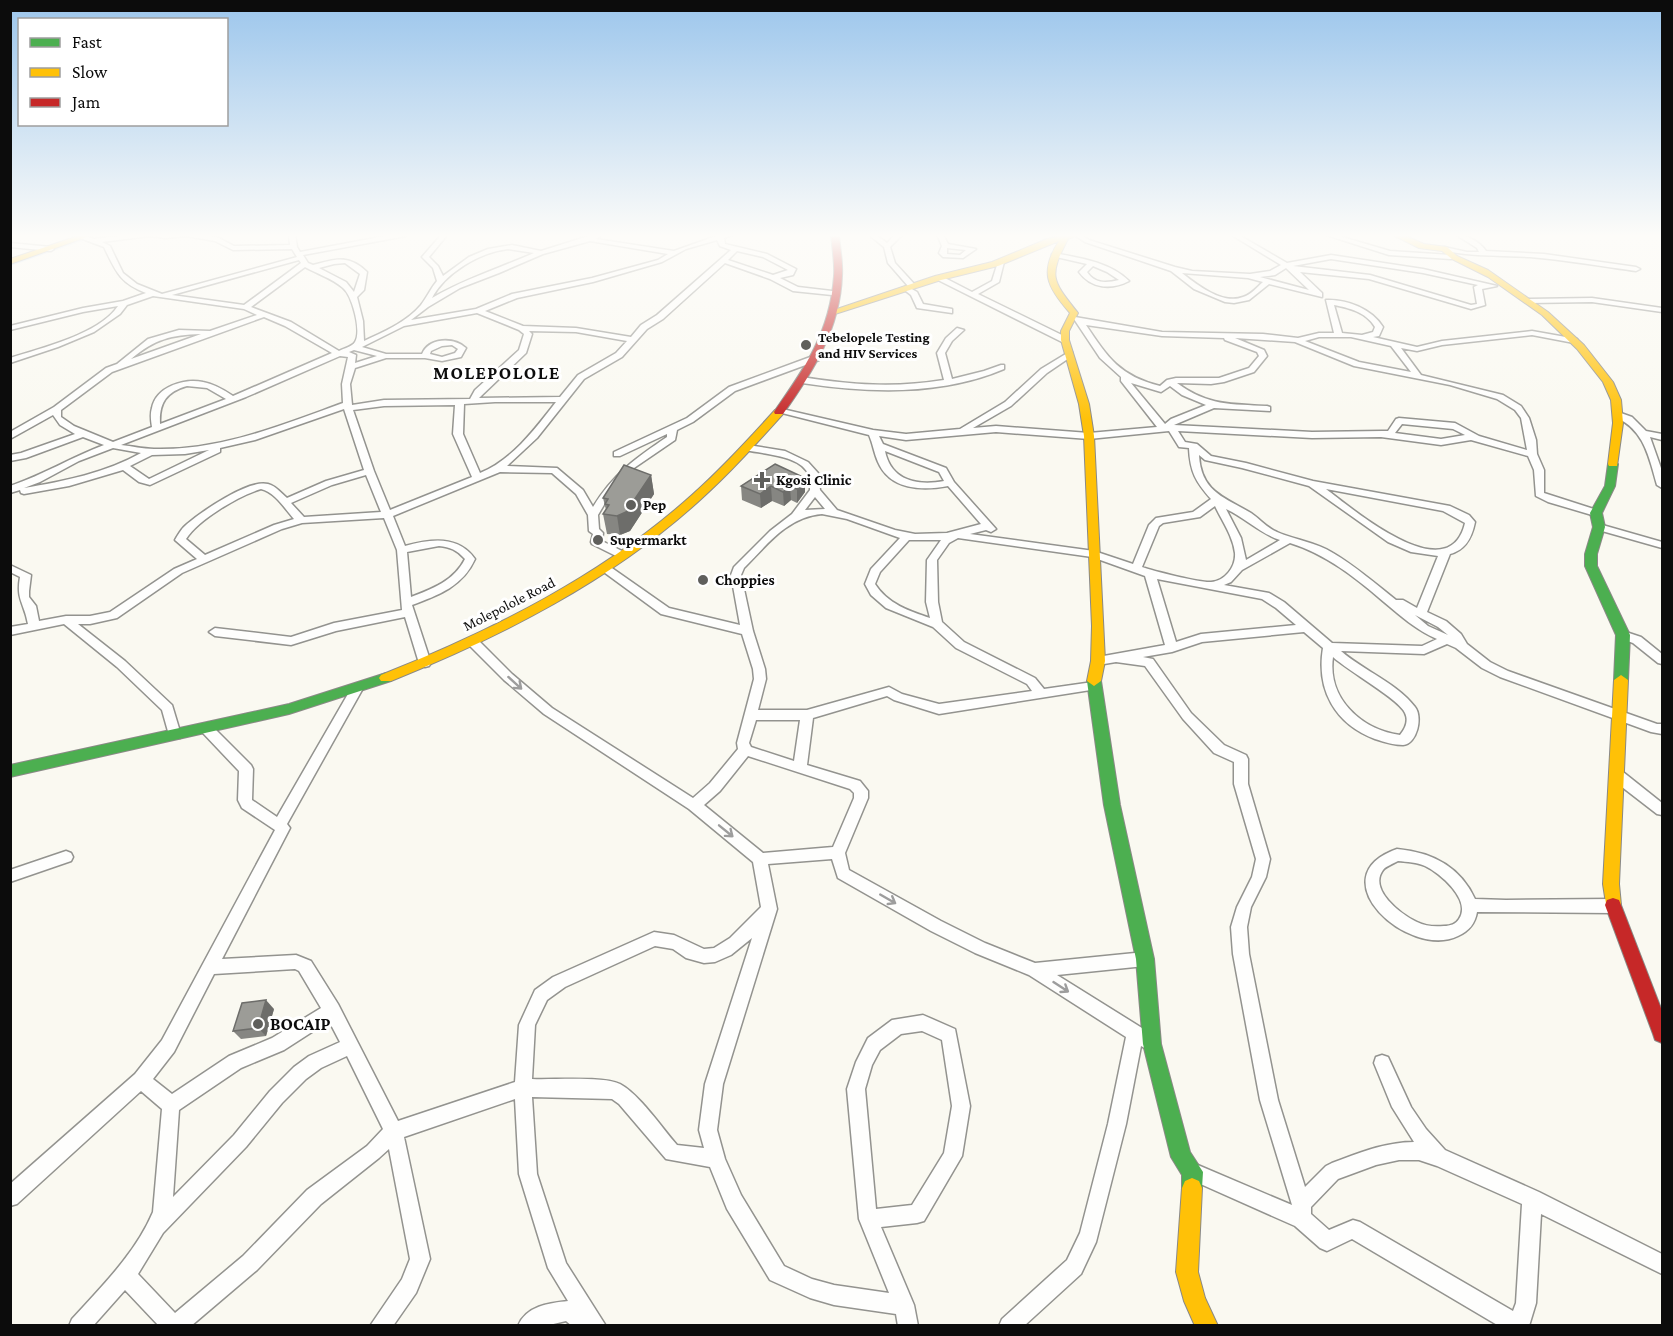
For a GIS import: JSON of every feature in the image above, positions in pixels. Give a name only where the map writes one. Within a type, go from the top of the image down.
[{"type":"street","points":[[10,328],[83,309],[124,303],[144,296]]},
{"type":"street","points":[[164,296],[245,307],[288,324],[337,353],[352,355],[346,384],[347,406],[369,471],[402,550],[407,608],[425,663]]},
{"type":"street","points":[[245,307],[257,296]]},
{"type":"street","points":[[425,305],[429,296]]},
{"type":"street","points":[[10,492],[109,446],[232,399],[337,353],[355,348],[401,325],[440,296]]},
{"type":"street","points":[[401,325],[478,311],[518,296]]},
{"type":"street","points":[[10,631],[66,620],[90,620],[113,615],[163,580],[249,539],[301,520],[387,515],[499,469],[534,436],[580,377],[619,355],[644,327],[684,296]]},
{"type":"street","name":"Molepolole Road","points":[[10,771],[207,729],[356,690],[425,663],[537,611],[605,568],[681,511],[748,448],[781,410],[816,358],[832,312],[832,296]]},
{"type":"street","points":[[832,312],[880,296]]},
{"type":"street","points":[[916,296],[920,306],[949,310]]},
{"type":"street","points":[[978,296],[1065,340]]},
{"type":"street","points":[[1060,296],[1110,365],[1182,445],[1194,446],[1208,458],[1250,466],[1312,484],[1458,512],[1470,522],[1469,529],[1463,544],[1457,549],[1444,552],[1410,547],[1394,541],[1312,484]]},
{"type":"street","points":[[1223,296],[1236,300],[1248,296]]},
{"type":"street","points":[[1297,340],[1319,335],[1372,336],[1376,334],[1378,324],[1364,312],[1320,299],[1319,296]]},
{"type":"street","points":[[1438,296],[1471,308],[1481,305],[1480,296]]},
{"type":"street","points":[[1521,296],[1561,326],[1589,358],[1614,394],[1618,415],[1610,486],[1596,513],[1599,527],[1591,554],[1591,566],[1596,581],[1623,635],[1624,664],[1618,714],[1618,776],[1611,884],[1613,906],[1662,1034]]},
{"type":"street","points":[[353,298],[360,320],[362,339],[355,348]]},
{"type":"street","points":[[1529,300],[1584,300],[1662,309]]},
{"type":"street","points":[[1329,302],[1338,334]]},
{"type":"street","points":[[10,361],[101,326],[120,311],[124,303]]},
{"type":"street","points":[[478,311],[522,328],[576,330],[631,339]]},
{"type":"street","points":[[10,436],[57,409],[102,374],[117,366],[160,353],[266,314]]},
{"type":"street","points":[[1077,318],[1162,334],[1263,336],[1297,340],[1357,364],[1451,383],[1510,402],[1525,418],[1532,454],[1539,470],[1539,494],[1596,513]]},
{"type":"street","points":[[1077,318],[1065,331],[1065,340],[1084,404],[1089,436],[1098,662],[1093,686],[1112,805],[1145,959],[1152,1044],[1181,1157],[1192,1172],[1301,1212]]},
{"type":"street","points":[[473,401],[478,392],[523,351],[528,334],[522,328]]},
{"type":"street","points":[[949,382],[941,353],[949,340],[960,330]]},
{"type":"street","points":[[117,366],[157,336],[176,332],[214,332]]},
{"type":"street","points":[[1351,335],[1426,348],[1442,343],[1532,333],[1574,341]]},
{"type":"street","points":[[1121,376],[1161,389],[1170,382],[1186,379],[1222,381],[1236,375],[1247,374],[1258,365],[1263,356],[1260,350],[1219,335]]},
{"type":"street","points":[[1394,344],[1419,377]]},
{"type":"street","points":[[355,348],[386,356],[425,356]]},
{"type":"street","points":[[956,434],[1008,404],[1044,371],[1069,354]]},
{"type":"street","points":[[351,367],[386,356]]},
{"type":"street","points":[[617,454],[699,414],[732,389],[816,358]]},
{"type":"street","points":[[802,380],[865,388],[949,382],[984,375],[1001,367]]},
{"type":"street","points":[[1170,382],[1185,393],[1213,405],[1267,409]]},
{"type":"street","points":[[156,427],[156,406],[160,398],[183,384],[200,383],[214,387],[232,399]]},
{"type":"street","points":[[57,409],[60,422],[84,435],[109,446],[148,453],[205,449],[232,443],[347,406],[384,403],[563,400]]},
{"type":"street","points":[[460,402],[458,434],[477,478]]},
{"type":"street","points":[[1168,428],[1174,421],[1213,405]]},
{"type":"street","points":[[781,410],[873,433],[906,437],[996,429],[1089,436],[1168,428],[1312,435],[1381,434],[1391,433],[1399,421],[1455,426],[1476,438],[1532,454]]},
{"type":"street","points":[[1618,415],[1628,418],[1644,433],[1662,485]]},
{"type":"street","points":[[593,515],[604,497],[631,466],[672,438],[672,428]]},
{"type":"street","points":[[873,433],[883,464],[896,479],[924,488],[950,483]]},
{"type":"street","points":[[1644,433],[1662,437]]},
{"type":"street","points":[[1381,434],[1441,442],[1476,438]]},
{"type":"street","points":[[10,458],[23,456],[84,435]]},
{"type":"street","points":[[124,466],[142,480],[150,482],[232,443]]},
{"type":"street","points":[[879,446],[939,467],[987,526],[1006,541]]},
{"type":"street","points":[[1194,446],[1196,468],[1204,485],[1217,500],[1240,549],[1241,567]]},
{"type":"street","points":[[748,448],[782,453],[805,464],[813,473],[815,490],[833,512]]},
{"type":"street","points":[[10,492],[69,483],[124,466],[148,453]]},
{"type":"street","points":[[499,469],[554,470],[580,492],[593,515],[594,531],[598,533],[596,543],[622,555]]},
{"type":"street","points":[[286,502],[329,483],[369,471]]},
{"type":"street","points":[[204,560],[180,540],[188,528],[254,486],[265,486],[286,502],[301,520]]},
{"type":"street","points":[[745,750],[743,743],[760,674],[747,631],[737,572],[795,517],[815,490]]},
{"type":"street","points":[[1217,500],[1248,516],[1272,534],[1308,545],[1329,555],[1377,590],[1424,629],[1460,645],[1486,665],[1504,674],[1656,729],[1662,729]]},
{"type":"street","points":[[1136,570],[1154,525],[1160,520],[1196,515],[1217,500]]},
{"type":"street","points":[[795,517],[833,512],[906,537],[956,535],[1094,554],[1150,574],[1272,599],[1305,628],[1329,647],[1348,664],[1402,700],[1412,712],[1412,729],[1402,740],[1387,740],[1359,727],[1344,713],[1332,696],[1326,676],[1325,662],[1329,647]]},
{"type":"street","points":[[937,624],[932,602],[932,560],[945,541],[956,535],[987,526]]},
{"type":"street","points":[[1599,527],[1662,546]]},
{"type":"street","points":[[906,537],[875,571],[870,584],[875,594],[893,608],[937,624],[960,645],[1031,681],[1041,693]]},
{"type":"street","points":[[1207,587],[1230,578],[1241,567],[1288,540]]},
{"type":"street","points":[[215,632],[291,641],[407,608],[448,585],[460,575],[470,559],[461,549],[440,543],[424,544],[402,550]]},
{"type":"street","points":[[1421,613],[1444,552]]},
{"type":"street","points":[[10,568],[26,575],[24,598],[30,606],[34,625]]},
{"type":"street","points":[[605,568],[665,611],[747,631]]},
{"type":"street","points":[[1150,574],[1172,648]]},
{"type":"street","points":[[1377,590],[1407,608],[1443,623],[1456,634],[1462,646],[1460,645]]},
{"type":"street","points":[[66,620],[120,664],[168,708],[175,735]]},
{"type":"street","points":[[1098,662],[1172,648],[1201,638],[1305,628]]},
{"type":"street","points":[[1623,635],[1637,640],[1662,660]]},
{"type":"street","points":[[1329,647],[1424,650],[1445,640]]},
{"type":"street","points":[[473,642],[508,677],[548,711],[694,805],[760,859],[769,909],[714,1084],[708,1130],[716,1159],[734,1202],[777,1273],[810,1288],[834,1295],[904,1305]]},
{"type":"street","points":[[1116,658],[1149,662],[1187,716],[1219,749],[1241,759],[1241,784],[1263,859],[1259,877],[1244,907],[1239,927],[1241,954],[1269,1100],[1301,1212],[1327,1241],[1353,1229],[1518,1325],[1526,1303],[1532,1199]]},
{"type":"street","points":[[751,715],[807,715],[888,691],[898,697],[939,709],[1093,686]]},
{"type":"street","points":[[279,825],[356,690]]},
{"type":"street","points":[[800,768],[807,715]]},
{"type":"street","points":[[10,1197],[141,1080],[168,1046],[283,828],[247,804],[245,800],[246,769],[207,729]]},
{"type":"street","points":[[694,805],[715,787],[745,750]]},
{"type":"street","points":[[745,750],[855,785],[861,791],[861,798],[838,853],[843,874],[945,931],[1035,970],[1152,1044]]},
{"type":"street","points":[[1618,776],[1662,810]]},
{"type":"street","points":[[760,859],[838,853]]},
{"type":"street","points":[[1397,855],[1415,856],[1434,863],[1451,875],[1464,889],[1470,905],[1469,919],[1460,929],[1445,934],[1426,933],[1406,925],[1389,912],[1377,897],[1371,882],[1374,868],[1383,859],[1397,855]]},
{"type":"street","points":[[10,876],[66,857]]},
{"type":"street","points":[[1470,905],[1506,908],[1613,906]]},
{"type":"street","points":[[596,1326],[558,1268],[528,1174],[523,1088],[527,1024],[542,995],[559,982],[654,939],[668,939],[684,946],[693,954],[712,956],[745,934],[769,909]]},
{"type":"street","points":[[1035,970],[1145,959]]},
{"type":"street","points":[[208,967],[296,962],[305,966],[332,1010],[394,1131],[420,1259],[418,1272],[380,1326]]},
{"type":"street","points":[[171,1105],[235,1062],[278,1044],[332,1010]]},
{"type":"street","points":[[868,1219],[917,1214],[953,1156],[961,1106],[949,1035],[923,1023],[898,1026],[874,1044],[864,1062],[856,1089],[868,1219],[904,1305],[908,1326]]},
{"type":"street","points":[[1009,1326],[1074,1267],[1089,1235],[1117,1124],[1135,1033]]},
{"type":"street","points":[[79,1326],[125,1275],[157,1226],[240,1141],[294,1079],[315,1062],[350,1046]]},
{"type":"street","points":[[1382,1063],[1392,1093],[1405,1115],[1422,1140],[1439,1157]]},
{"type":"street","points":[[141,1080],[171,1105]]},
{"type":"street","points":[[125,1275],[174,1326],[250,1263],[314,1197],[373,1152],[394,1131],[523,1088],[574,1087],[615,1091],[625,1098],[672,1153],[716,1159]]},
{"type":"street","points":[[157,1226],[162,1212],[171,1105]]},
{"type":"street","points":[[1301,1212],[1332,1172],[1376,1156],[1399,1151],[1419,1151],[1439,1157],[1532,1199],[1662,1264]]},
{"type":"street","points":[[1192,1172],[1187,1272],[1195,1301],[1207,1326]]},
{"type":"street","points":[[528,1326],[544,1314],[569,1311],[589,1326]]},
{"type":"building","points":[[775,464],[805,478],[797,489],[790,486],[783,492],[771,486],[760,494],[741,486]]},
{"type":"building","points":[[624,465],[651,475],[626,512],[617,516],[603,514],[609,505],[605,504],[608,499],[603,498]]},
{"type":"building","points":[[266,1000],[258,1028],[233,1031],[242,1003]]},
{"type":"traffic: fast","points":[[1613,464],[1610,486],[1596,513],[1599,527],[1591,554],[1591,566],[1623,635],[1621,680]]},
{"type":"traffic: fast","points":[[10,771],[289,709],[386,678]]},
{"type":"traffic: fast","points":[[1094,681],[1112,805],[1145,959],[1152,1044],[1181,1157],[1193,1172],[1192,1188]]},
{"type":"traffic: slow","points":[[832,312],[881,296]]},
{"type":"traffic: slow","points":[[1061,296],[1074,313],[1065,331],[1065,340],[1084,404],[1089,436],[1098,626],[1098,661],[1094,681]]},
{"type":"traffic: slow","points":[[1522,296],[1581,347],[1608,382],[1618,407],[1613,464]]},
{"type":"traffic: slow","points":[[386,678],[442,656],[496,630],[600,571],[649,536],[695,498],[739,457],[779,412]]},
{"type":"traffic: slow","points":[[1613,905],[1611,884],[1621,680]]},
{"type":"traffic: slow","points":[[1192,1188],[1187,1272],[1195,1301],[1207,1326]]},
{"type":"traffic: jam","points":[[779,412],[806,375],[827,333],[834,296]]},
{"type":"traffic: jam","points":[[1613,905],[1662,1034]]},
{"type":"place","name":"Tebelopele Testing and HIV Services","points":[[806,345]]},
{"type":"place","name":"Kgosi Clinic","points":[[762,480]]},
{"type":"place","name":"Pep","points":[[631,505]]},
{"type":"place","name":"Supermarkt","points":[[598,540]]},
{"type":"place","name":"Choppies","points":[[703,580]]},
{"type":"place","name":"BOCAIP","points":[[258,1024]]},
{"type":"district","name":"MOLEPOLOLE","points":[[497,373]]}]
